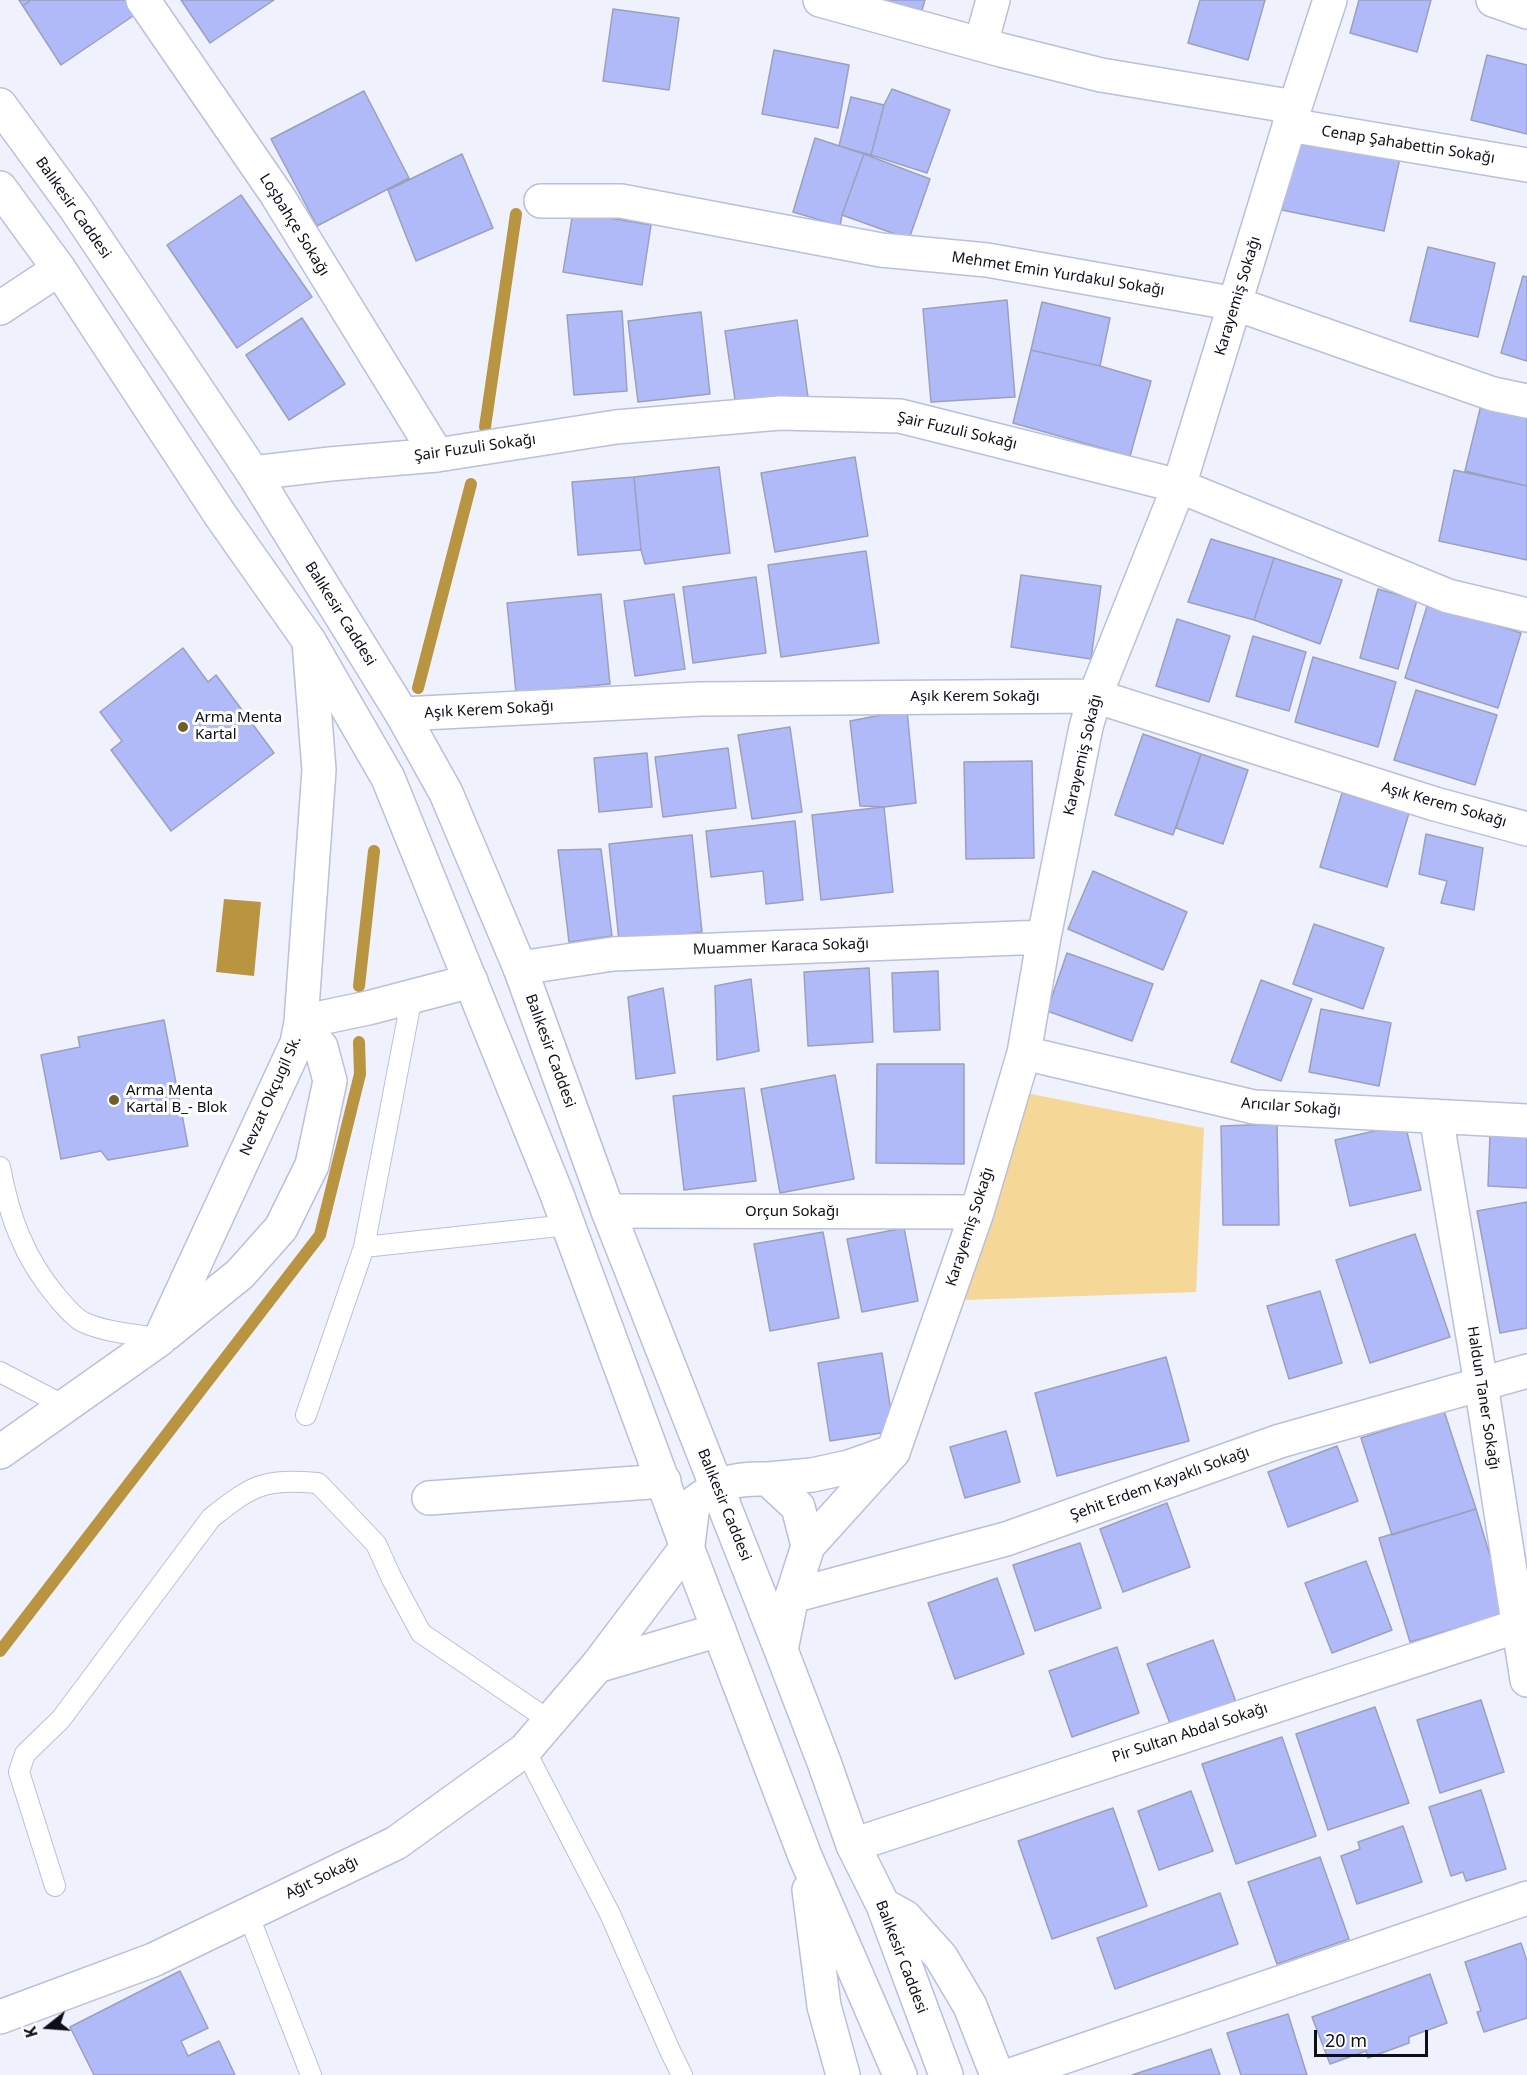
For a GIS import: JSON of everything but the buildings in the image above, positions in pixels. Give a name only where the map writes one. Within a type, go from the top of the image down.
[{"type":"street","name":"Loşbahçe Sokağı","points":[[143,0],[277,195],[437,455]]},
{"type":"street","name":"Cenap Şahabettin Sokağı","points":[[820,0],[1101,75],[1527,165]]},
{"type":"street","points":[[981,43],[993,0]]},
{"type":"street","name":"Karayemiş Sokağı","points":[[893,1452],[977,1212],[1024,1053],[1044,937],[1086,727],[1095,696],[1179,486],[1292,116],[1330,0]]},
{"type":"street","points":[[1493,0],[1527,12]]},
{"type":"street","name":"Balıkesir Caddesi","points":[[0,105],[75,208],[253,473],[402,714],[446,793],[520,968],[608,1211],[781,1650],[853,1845],[883,1905],[946,2075]]},
{"type":"street","points":[[0,188],[59,269],[221,516],[309,641],[388,778],[568,1226],[805,1856],[900,2075]]},
{"type":"street","name":"Mehmet Emin Yurdakul Sokağı","points":[[541,201],[621,201],[881,249],[987,260],[1236,304],[1493,394],[1527,401]]},
{"type":"street","points":[[0,308],[59,269]]},
{"type":"street","name":"Şair Fuzuli Sokağı","points":[[253,473],[437,455],[616,427],[768,414],[900,416],[1179,486],[1448,596],[1527,615]]},
{"type":"street","name":"Nevzat Okçugil Sk.","points":[[0,1452],[160,1339],[297,1043],[301,1022],[319,770],[309,641]]},
{"type":"street","name":"Aşık Kerem Sokağı","points":[[402,714],[700,699],[1095,696],[1435,804],[1527,829]]},
{"type":"street","name":"Muammer Karaca Sokağı","points":[[520,968],[613,954],[1044,937]]},
{"type":"street","points":[[160,1339],[240,1274],[281,1228],[312,1165],[330,1081],[321,1047],[301,1022],[368,1008],[471,981]]},
{"type":"street","name":"Arıcılar Sokağı","points":[[1024,1053],[1254,1107],[1527,1121]]},
{"type":"street","name":"Haldun Taner Sokağı","points":[[1436,1116],[1523,1624],[1527,1680]]},
{"type":"street","name":"Orçun Sokağı","points":[[608,1211],[977,1212]]},
{"type":"street","name":"Şehit Erdem Kayaklı Sokağı","points":[[792,1596],[1006,1539],[1280,1441],[1527,1371]]},
{"type":"street","points":[[687,1547],[693,1504],[717,1486],[744,1478],[768,1479],[812,1475],[849,1467],[893,1452]]},
{"type":"street","points":[[781,1650],[792,1596],[808,1546],[893,1452]]},
{"type":"street","points":[[768,1479],[798,1507],[808,1546]]},
{"type":"street","points":[[429,1498],[664,1481]]},
{"type":"street","name":"Ağıt Sokağı","points":[[0,2016],[153,1960],[396,1843],[525,1750],[597,1666],[687,1547]]},
{"type":"street","name":"Pir Sultan Abdal Sokağı","points":[[853,1845],[1523,1624]]},
{"type":"street","points":[[597,1666],[719,1630]]},
{"type":"street","points":[[805,1856],[824,2006],[843,2075]]},
{"type":"street","points":[[1011,2075],[1527,1898]]},
{"type":"street","points":[[883,1905],[905,1917],[941,1957],[969,2006],[997,2075]]},
{"type":"lane","points":[[306,1415],[364,1247],[412,996]]},
{"type":"lane","points":[[0,1167],[6,1199],[23,1246],[43,1280],[62,1303],[80,1321],[99,1329],[160,1339]]},
{"type":"lane","points":[[364,1247],[568,1226]]},
{"type":"lane","points":[[0,1372],[65,1406]]},
{"type":"lane","points":[[55,1886],[19,1772],[25,1754],[61,1719],[211,1518],[242,1493],[260,1485],[288,1481],[318,1483],[376,1544],[421,1633],[550,1721]]},
{"type":"lane","points":[[525,1750],[610,1914],[682,2075]]},
{"type":"lane","points":[[248,1914],[311,2075]]},
{"type":"shaded area","points":[[224,899],[261,902],[254,976],[216,972]]},
{"type":"shaded area","points":[[1026,1093],[1204,1128],[1196,1292],[965,1300]]},
{"type":"waterway","points":[[485,427],[516,214]]},
{"type":"waterway","points":[[418,688],[471,484]]},
{"type":"waterway","points":[[359,986],[374,851]]},
{"type":"waterway","points":[[0,1651],[320,1235],[360,1074],[359,1042]]},
{"type":"place","name":"Arma Menta Kartal","points":[[183,727]]},
{"type":"place","name":"Arma Menta Kartal B_- Blok","points":[[114,1100]]}]
